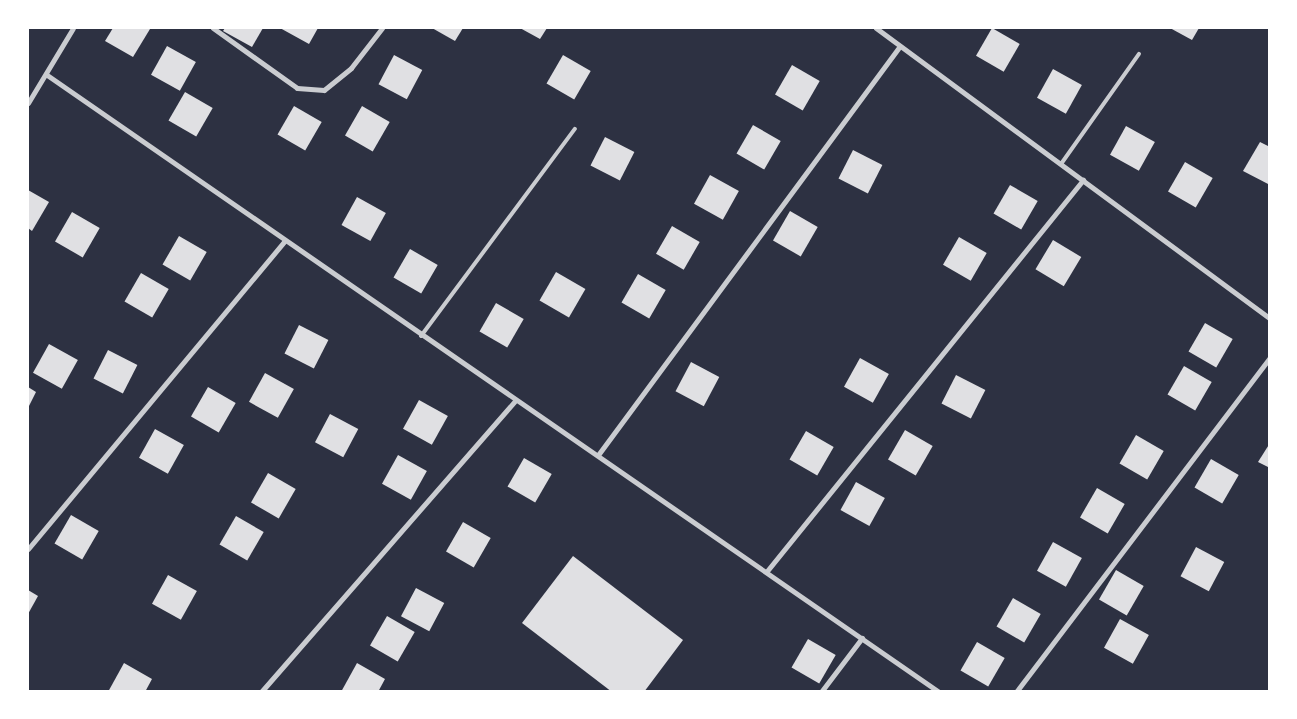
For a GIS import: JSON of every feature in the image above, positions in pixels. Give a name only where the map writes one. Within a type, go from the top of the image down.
[{"type":"street","points":[[28,104],[74,28]]},
{"type":"street","points":[[212,28],[297,88],[324,90],[351,68],[382,28]]},
{"type":"street","points":[[876,28],[1270,318]]},
{"type":"street","points":[[598,455],[900,46]]},
{"type":"street","points":[[47,75],[515,401],[768,571],[939,692]]},
{"type":"street","points":[[768,571],[1082,180]]},
{"type":"street","points":[[28,550],[285,241]]},
{"type":"street","points":[[1016,692],[1270,357]]},
{"type":"street","points":[[261,692],[515,401]]},
{"type":"street","points":[[821,692],[862,638]]},
{"type":"lane","points":[[1061,164],[1139,54]]},
{"type":"lane","points":[[421,336],[575,129]]},
{"type":"building","points":[[113,28],[150,29],[133,57],[105,41]]},
{"type":"building","points":[[225,28],[263,28],[252,47],[223,31]]},
{"type":"building","points":[[280,28],[318,28],[309,44]]},
{"type":"building","points":[[432,28],[463,28],[455,41]]},
{"type":"building","points":[[520,28],[547,28],[540,39]]},
{"type":"building","points":[[992,28],[1020,44],[1004,72],[976,56]]},
{"type":"building","points":[[1170,28],[1199,28],[1192,40]]},
{"type":"building","points":[[167,46],[196,62],[180,91],[151,75]]},
{"type":"building","points":[[394,55],[422,70],[407,99],[379,84]]},
{"type":"building","points":[[563,55],[591,71],[574,100],[546,84]]},
{"type":"building","points":[[792,65],[820,81],[803,110],[775,94]]},
{"type":"building","points":[[1053,69],[1082,85],[1066,114],[1037,98]]},
{"type":"building","points":[[185,92],[213,108],[196,137],[168,121]]},
{"type":"building","points":[[294,106],[322,122],[305,151],[278,135]]},
{"type":"building","points":[[362,106],[390,122],[373,151],[345,135]]},
{"type":"building","points":[[753,125],[781,141],[764,170],[736,154]]},
{"type":"building","points":[[1126,126],[1155,142],[1139,171],[1110,155]]},
{"type":"building","points":[[605,137],[634,152],[620,180],[590,166]]},
{"type":"building","points":[[1260,142],[1270,147],[1270,185],[1243,171]]},
{"type":"building","points":[[853,150],[882,165],[868,193],[838,179]]},
{"type":"building","points":[[1185,162],[1213,178],[1196,207],[1168,191]]},
{"type":"building","points":[[710,175],[739,191],[723,220],[694,204]]},
{"type":"building","points":[[1010,185],[1038,201],[1021,230],[994,214]]},
{"type":"building","points":[[28,190],[49,202],[32,231],[28,228]]},
{"type":"building","points":[[357,197],[386,213],[370,241],[341,225]]},
{"type":"building","points":[[790,211],[818,227],[801,256],[773,240]]},
{"type":"building","points":[[72,212],[100,228],[83,257],[55,241]]},
{"type":"building","points":[[672,226],[700,242],[684,270],[656,254]]},
{"type":"building","points":[[179,236],[207,252],[190,281],[163,265]]},
{"type":"building","points":[[959,237],[987,253],[971,281],[943,265]]},
{"type":"building","points":[[1053,240],[1081,257],[1064,286],[1035,269]]},
{"type":"building","points":[[410,249],[438,265],[421,294],[394,278]]},
{"type":"building","points":[[556,272],[585,289],[569,318],[540,301]]},
{"type":"building","points":[[141,273],[169,289],[152,318],[124,302]]},
{"type":"building","points":[[638,274],[666,290],[649,319],[622,303]]},
{"type":"building","points":[[496,303],[524,319],[507,348],[480,332]]},
{"type":"building","points":[[1205,323],[1233,339],[1216,368],[1188,352]]},
{"type":"building","points":[[299,325],[328,340],[314,368],[284,354]]},
{"type":"building","points":[[49,344],[78,360],[62,389],[33,373]]},
{"type":"building","points":[[108,350],[137,365],[123,393],[93,379]]},
{"type":"building","points":[[860,358],[889,374],[873,403],[844,387]]},
{"type":"building","points":[[691,362],[719,377],[704,406],[676,391]]},
{"type":"building","points":[[1184,366],[1212,382],[1195,411],[1168,395]]},
{"type":"building","points":[[265,373],[294,389],[278,418],[249,402]]},
{"type":"building","points":[[956,375],[985,390],[971,418],[941,404]]},
{"type":"building","points":[[28,387],[36,392],[28,408]]},
{"type":"building","points":[[208,387],[236,403],[219,432],[191,416]]},
{"type":"building","points":[[419,400],[448,416],[432,445],[403,429]]},
{"type":"building","points":[[330,414],[358,429],[343,457],[315,442]]},
{"type":"building","points":[[155,429],[184,445],[168,474],[139,458]]},
{"type":"building","points":[[905,430],[933,446],[916,475],[888,459]]},
{"type":"building","points":[[806,431],[834,447],[817,476],[790,460]]},
{"type":"building","points":[[1136,435],[1164,451],[1147,480],[1120,464]]},
{"type":"building","points":[[1270,443],[1270,468],[1258,462]]},
{"type":"building","points":[[398,455],[427,471],[411,500],[382,484]]},
{"type":"building","points":[[524,458],[552,474],[535,503],[508,487]]},
{"type":"building","points":[[1211,459],[1239,475],[1222,504],[1194,488]]},
{"type":"building","points":[[268,473],[296,489],[279,518],[251,502]]},
{"type":"building","points":[[856,482],[885,498],[869,526],[840,510]]},
{"type":"building","points":[[1097,488],[1125,504],[1108,533],[1080,517]]},
{"type":"building","points":[[71,515],[99,531],[82,560],[54,544]]},
{"type":"building","points":[[236,516],[264,532],[247,561],[220,545]]},
{"type":"building","points":[[463,522],[491,538],[474,567],[446,551]]},
{"type":"building","points":[[1053,542],[1082,558],[1066,587],[1037,571]]},
{"type":"building","points":[[1196,547],[1224,562],[1209,591],[1181,576]]},
{"type":"building","points":[[573,556],[683,640],[644,692],[612,692],[522,623]]},
{"type":"building","points":[[1116,570],[1144,586],[1127,615],[1099,599]]},
{"type":"building","points":[[168,575],[197,591],[181,620],[152,604]]},
{"type":"building","points":[[416,588],[444,603],[429,631],[401,616]]},
{"type":"building","points":[[28,590],[38,596],[28,614]]},
{"type":"building","points":[[1013,598],[1041,614],[1024,643],[996,627]]},
{"type":"building","points":[[387,616],[415,632],[398,661],[370,645]]},
{"type":"building","points":[[1120,619],[1149,635],[1133,664],[1104,648]]},
{"type":"building","points":[[808,639],[836,655],[819,684],[792,668]]},
{"type":"building","points":[[977,642],[1005,658],[988,687],[960,671]]},
{"type":"building","points":[[124,663],[152,679],[145,692],[108,692]]},
{"type":"building","points":[[357,663],[385,679],[378,692],[341,692]]}]
